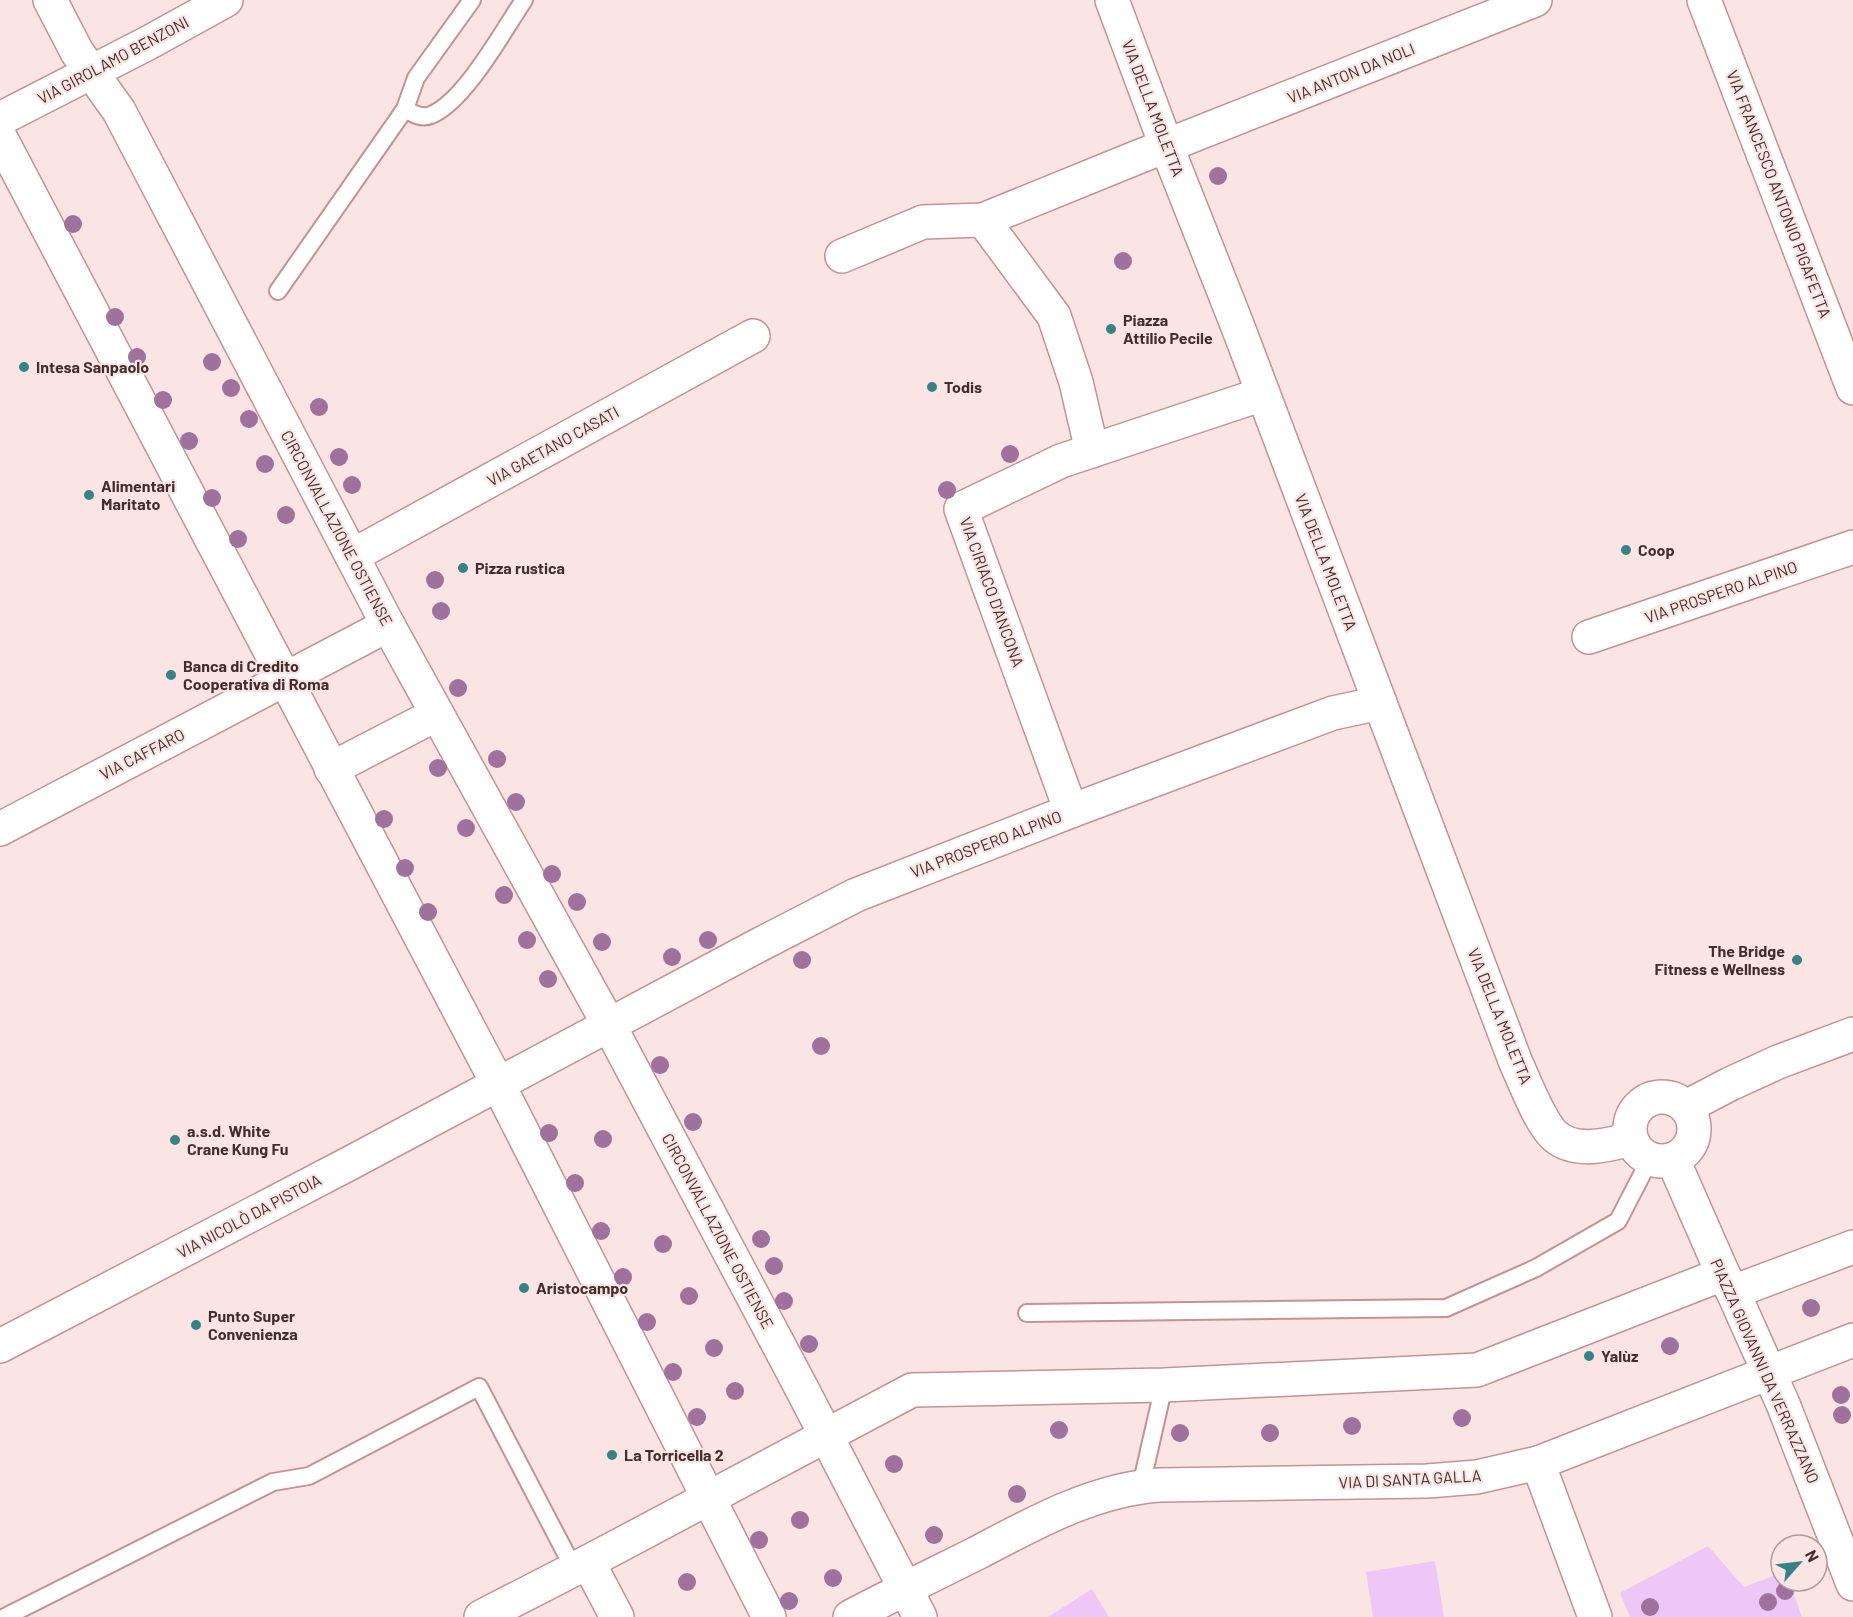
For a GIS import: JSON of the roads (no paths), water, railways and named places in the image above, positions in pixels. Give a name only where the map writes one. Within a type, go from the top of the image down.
[{"type":"street","name":"VIA GIROLAMO BENZONI","points":[[0,120],[226,0]]},
{"type":"street","name":"VIA DELLA MOLETTA","points":[[1112,0],[1516,1063],[1544,1122],[1557,1138],[1572,1145],[1611,1144],[1651,1153]]},
{"type":"street","name":"VIA ANTON DA NOLI","points":[[1167,145],[1535,0]]},
{"type":"street","name":"VIA FRANCESCO ANTONIO PIGAFETTA","points":[[1704,0],[1853,388]]},
{"type":"street","name":"CIRCONVALLAZIONE OSTIENSE","points":[[57,14],[90,72],[119,111],[388,625],[609,1025],[913,1603]]},
{"type":"street","points":[[0,137],[498,1084],[769,1617]]},
{"type":"street","points":[[842,256],[923,222],[983,220],[1167,145]]},
{"type":"street","points":[[983,220],[1054,316],[1076,382],[1092,450],[1263,394]]},
{"type":"street","name":"VIA GAETANO CASATI","points":[[352,556],[753,336]]},
{"type":"street","name":"VIA CIRIACO D'ANCONA","points":[[1071,811],[961,509],[1061,461],[1092,450]]},
{"type":"street","name":"VIA PROSPERO ALPINO","points":[[1589,637],[1853,547]]},
{"type":"street","name":"VIA CAFFARO","points":[[0,829],[388,625]]},
{"type":"street","name":"VIA PROSPERO ALPINO","points":[[609,1025],[856,895],[1071,811],[1333,713],[1380,703]]},
{"type":"street","points":[[331,769],[437,714]]},
{"type":"street","points":[[498,1084],[609,1025]]},
{"type":"street","points":[[1686,1107],[1778,1062],[1853,1034]]},
{"type":"street","name":"VIA NICOLÒ DA PISTOIA","points":[[0,1346],[498,1084]]},
{"type":"street","points":[[1656,1097],[1678,1100],[1686,1107],[1695,1127],[1694,1137],[1682,1155],[1651,1153],[1630,1128],[1637,1108],[1656,1097]]},
{"type":"street","name":"PIAZZA GIOVANNI DA VERRAZZANO","points":[[1651,1153],[1728,1283],[1769,1371],[1853,1584]]},
{"type":"street","points":[[481,1617],[912,1390],[1164,1385],[1477,1370],[1728,1283],[1853,1247]]},
{"type":"street","name":"VIA DI SANTA GALLA","points":[[913,1603],[1014,1533],[1106,1494],[1141,1486],[1427,1481],[1477,1477],[1538,1463],[1853,1340]]},
{"type":"street","points":[[1538,1463],[1594,1617]]},
{"type":"street","points":[[581,1566],[617,1617]]},
{"type":"street","points":[[850,1617],[913,1603]]},
{"type":"lane","points":[[278,291],[405,110],[416,78],[472,0]]},
{"type":"lane","points":[[405,110],[415,116],[429,116],[443,108],[466,87],[524,0]]},
{"type":"lane","points":[[1027,1312],[1446,1308],[1536,1268],[1618,1221],[1651,1153]]},
{"type":"lane","points":[[1141,1486],[1164,1385]]},
{"type":"lane","points":[[5,1617],[273,1482],[309,1476],[479,1387],[581,1566]]},
{"type":"place","name":"Piazza Attilio Pecile","points":[[1111,329]]},
{"type":"place","name":"Intesa Sanpaolo","points":[[24,367]]},
{"type":"place","name":"Todis","points":[[932,387]]},
{"type":"place","name":"Alimentari Maritato","points":[[89,495]]},
{"type":"place","name":"Coop","points":[[1626,550]]},
{"type":"place","name":"Pizza rustica","points":[[463,568]]},
{"type":"place","name":"Banca di Credito Cooperativa di Roma","points":[[171,675]]},
{"type":"place","name":"The Bridge Fitness e Wellness","points":[[1797,960]]},
{"type":"place","name":"a.s.d. White Crane Kung Fu","points":[[175,1140]]},
{"type":"place","name":"Aristocampo","points":[[524,1288]]},
{"type":"place","name":"Punto Super Convenienza","points":[[196,1325]]},
{"type":"place","name":"Yalùz","points":[[1589,1356]]},
{"type":"place","name":"La Torricella 2","points":[[612,1455]]}]
